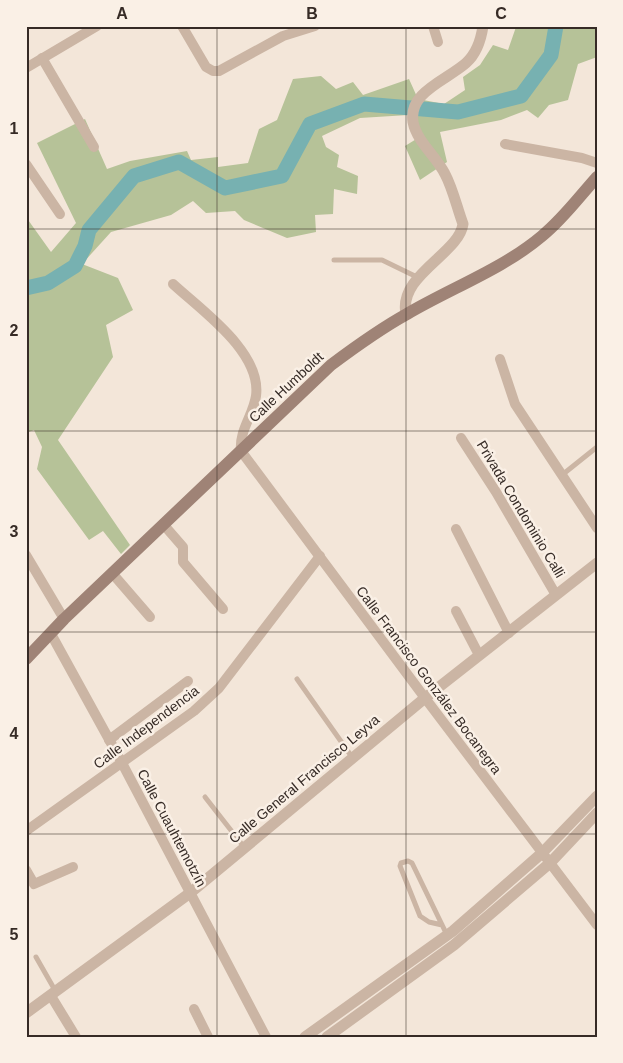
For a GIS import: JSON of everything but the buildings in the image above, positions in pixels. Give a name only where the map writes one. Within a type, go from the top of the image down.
[{"type":"main road","name":"Calle Humboldt","points":[[28,654],[331,365],[357,345],[406,314],[522,250],[542,236],[562,218],[597,177]]},
{"type":"street","points":[[26,68],[97,26]]},
{"type":"street","points":[[182,26],[206,67],[213,71],[220,71],[283,36],[315,26]]},
{"type":"street","points":[[434,26],[438,42]]},
{"type":"street","points":[[406,314],[405,305],[407,298],[419,278],[426,267],[457,240],[462,232],[463,224],[446,174],[416,132],[413,121],[417,101],[466,63],[480,42],[484,26]]},
{"type":"street","points":[[42,58],[94,147]]},
{"type":"street","points":[[505,144],[582,158],[597,163]]},
{"type":"street","points":[[26,164],[60,214]]},
{"type":"street","points":[[172,284],[238,343],[250,368],[256,397],[240,440],[241,451]]},
{"type":"street","points":[[500,359],[515,404],[597,528]]},
{"type":"street","name":"Privada Condominio Calli","points":[[461,438],[496,492],[556,595]]},
{"type":"street","name":"Calle Francisco González Bocanegra","points":[[241,451],[424,698],[597,925]]},
{"type":"street","points":[[163,524],[183,547],[183,562],[223,609]]},
{"type":"street","points":[[456,529],[509,633]]},
{"type":"street","points":[[26,555],[64,619]]},
{"type":"street","name":"Calle Independencia","points":[[26,831],[194,711],[219,688],[320,556]]},
{"type":"street","name":"Calle General Francisco Leyva","points":[[26,1013],[190,892],[424,698],[597,563]]},
{"type":"street","points":[[112,573],[150,617]]},
{"type":"street","points":[[456,611],[480,655]]},
{"type":"street","name":"Calle Cuauhtemotzín","points":[[51,634],[122,763],[266,1037]]},
{"type":"street","points":[[109,740],[188,681]]},
{"type":"street","points":[[305,1037],[542,853],[597,796]]},
{"type":"street","points":[[327,1037],[454,945],[550,863],[597,813]]},
{"type":"street","points":[[26,870],[34,884],[73,867]]},
{"type":"street","points":[[54,994],[76,1037]]},
{"type":"street","points":[[194,1010],[208,1037]]},
{"type":"lane","points":[[334,260],[382,260],[419,278]]},
{"type":"lane","points":[[561,476],[597,447]]},
{"type":"lane","points":[[297,678],[352,758]]},
{"type":"lane","points":[[205,797],[245,847]]},
{"type":"lane","points":[[408,861],[412,863],[445,930],[420,916],[400,866],[401,863],[408,861]]},
{"type":"lane","points":[[36,956],[54,994]]},
{"type":"green space","points":[[514,26],[597,26],[597,57],[578,64],[568,100],[549,105],[538,118],[527,110],[501,120],[440,132],[447,162],[420,180],[405,146],[418,138],[408,115],[360,118],[322,136],[326,147],[339,155],[337,167],[358,176],[357,194],[334,189],[333,214],[315,215],[316,232],[287,238],[244,220],[235,211],[206,213],[193,201],[171,215],[111,232],[82,264],[118,278],[133,310],[106,325],[113,357],[58,440],[130,545],[121,554],[103,531],[89,540],[37,469],[42,447],[34,430],[26,433],[26,217],[51,252],[76,223],[37,143],[85,119],[107,169],[130,161],[187,151],[191,160],[218,157],[218,167],[248,163],[259,129],[277,120],[293,79],[321,76],[336,89],[353,82],[363,95],[409,79],[418,99],[444,104],[465,90],[463,77],[480,65],[493,45],[508,50],[516,27]]},
{"type":"waterway","points":[[26,288],[48,283],[75,266],[85,246],[89,230],[134,176],[179,162],[225,188],[282,176],[310,124],[364,104],[458,112],[521,96],[551,55],[556,26]]}]
